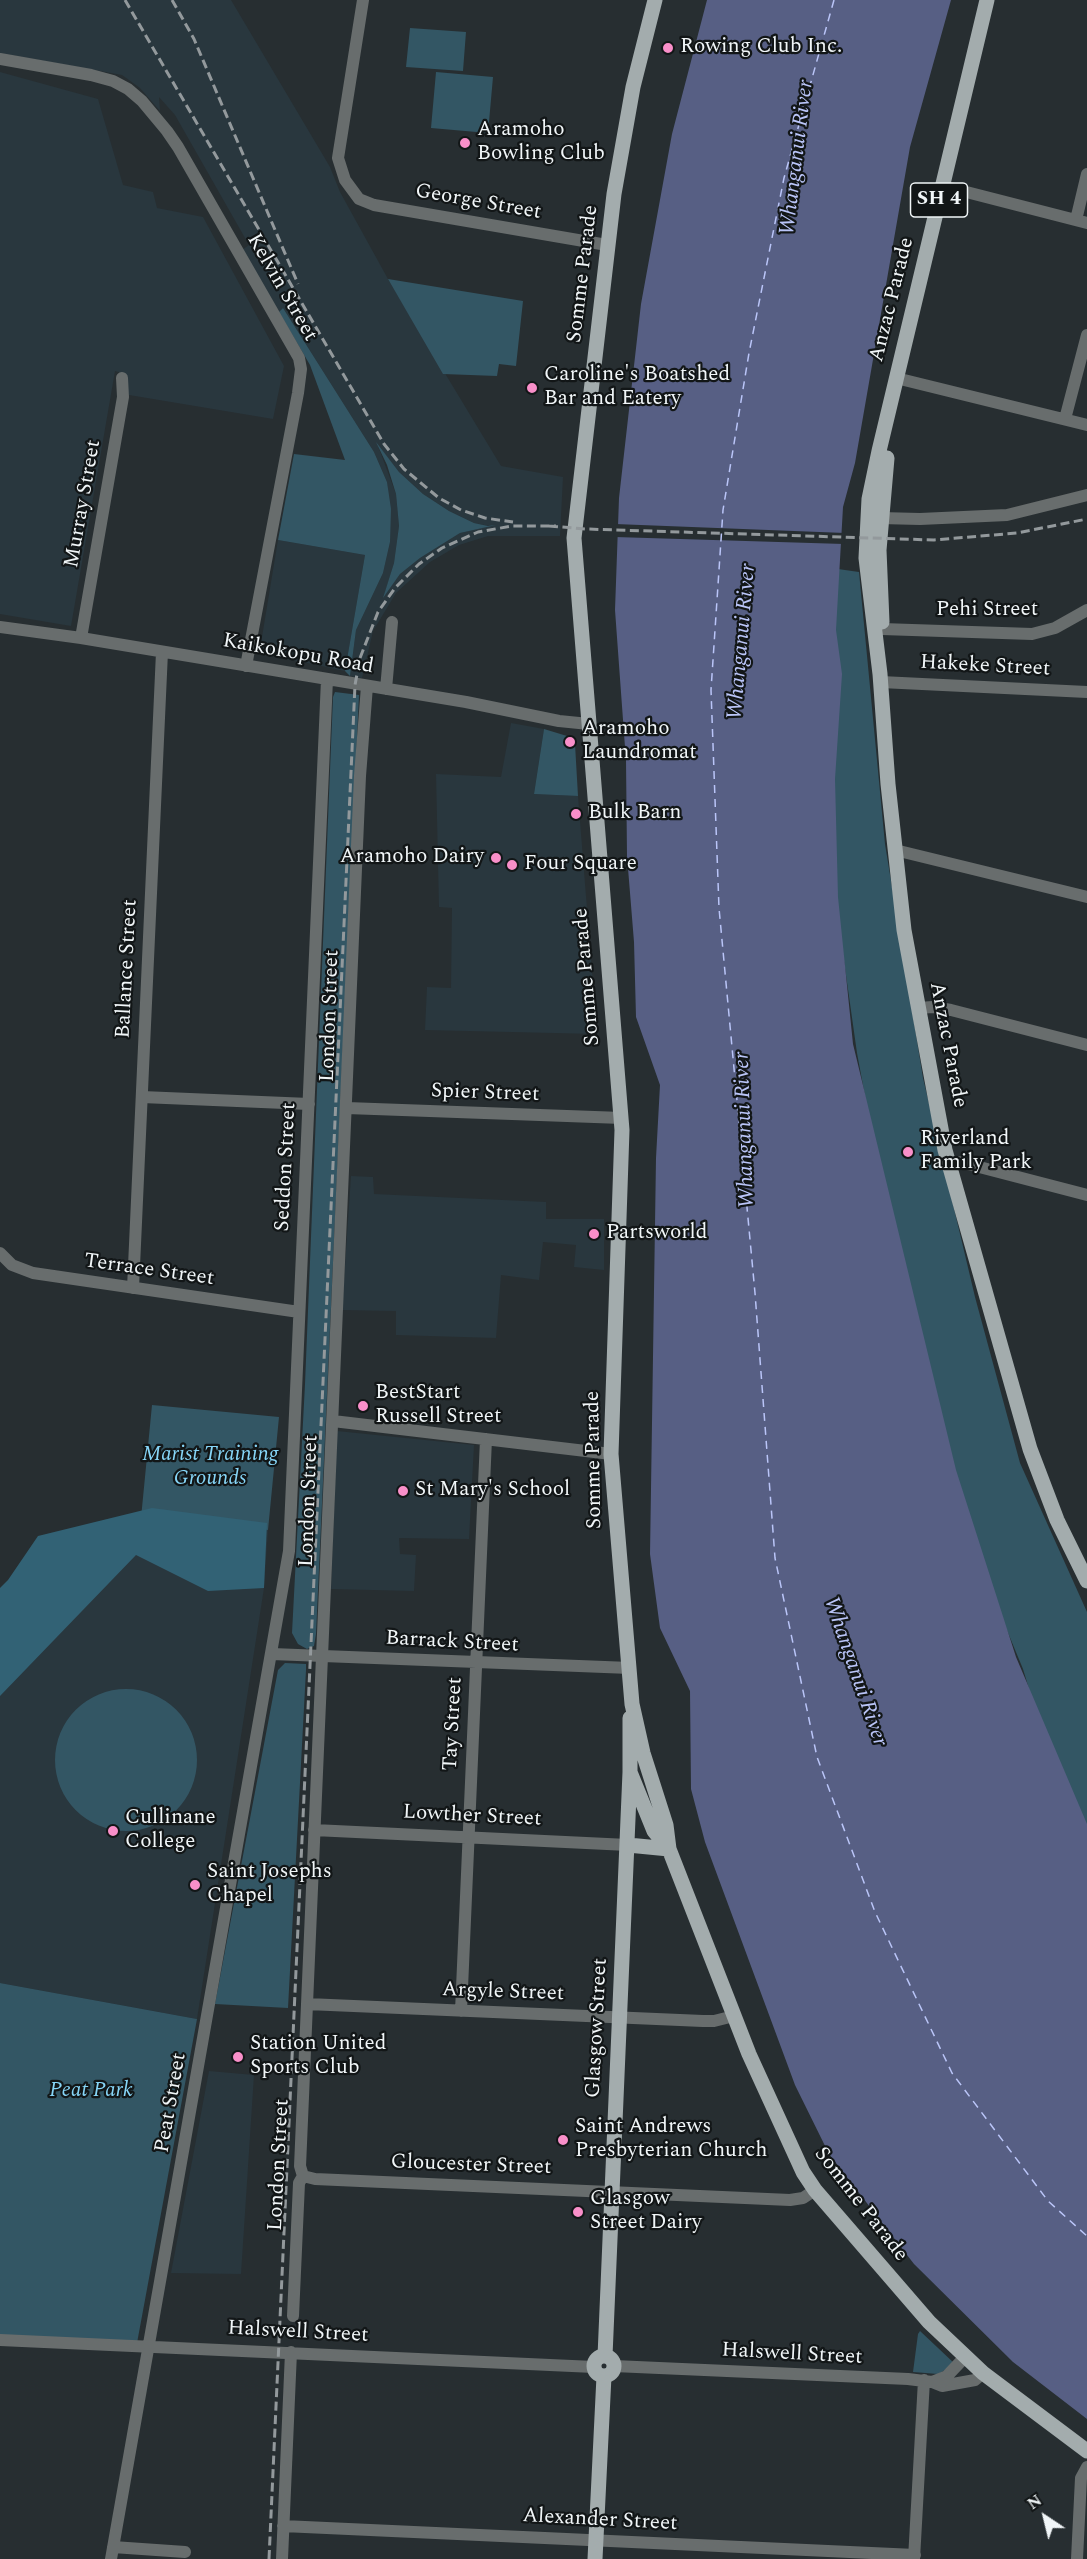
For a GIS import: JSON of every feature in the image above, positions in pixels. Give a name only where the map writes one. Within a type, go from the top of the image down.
[{"type":"main road","name":"Somme Parade","points":[[654,0],[631,98],[607,245],[574,538],[622,1118],[611,1454],[632,1704],[643,1754],[666,1825],[669,1849],[734,2016],[794,2156],[815,2190],[909,2300],[965,2357],[1087,2451]]},
{"type":"main road","name":"Anzac Parade","points":[[987,0],[869,499],[866,558],[904,930],[949,1164],[1030,1449],[1057,1520],[1087,1581]]},
{"type":"main road","name":"Anzac Parade","points":[[880,678],[882,628],[880,518],[892,401]]},
{"type":"main road","name":"Somme Parade","points":[[632,1704],[629,1727],[630,1772],[654,1831],[669,1849]]},
{"type":"main road","name":"Glasgow Street","points":[[628,1845],[635,1829],[640,1800],[643,1754]]},
{"type":"main road","name":"Glasgow Street","points":[[595,2559],[630,1772]]},
{"type":"main road","points":[[628,1845],[669,1849]]},
{"type":"street","name":"George Street","points":[[363,0],[338,158],[348,186],[359,199],[374,205],[607,245]]},
{"type":"street","name":"Kelvin Street","points":[[0,59],[113,81],[128,89],[142,101],[178,147],[299,358],[301,369],[298,393],[246,666]]},
{"type":"street","points":[[943,186],[1081,221],[1087,174]]},
{"type":"street","points":[[1065,419],[1087,335]]},
{"type":"street","name":"Murray Street","points":[[81,638],[123,397],[122,378]]},
{"type":"street","points":[[896,378],[1087,425]]},
{"type":"street","points":[[880,518],[920,519],[1007,515],[1087,495]]},
{"type":"street","name":"Pehi Street","points":[[882,628],[1032,634],[1055,628],[1087,610]]},
{"type":"street","points":[[386,689],[392,622]]},
{"type":"street","name":"Kaikokopu Road","points":[[0,627],[81,638],[466,702],[550,720],[589,724]]},
{"type":"street","name":"Ballance Street","points":[[133,1288],[162,652]]},
{"type":"street","name":"Hakeke Street","points":[[880,678],[1087,692]]},
{"type":"street","name":"Seddon Street","points":[[272,1654],[287,1574],[291,1532],[327,679]]},
{"type":"street","name":"London Street","points":[[293,2316],[299,2183],[303,2176],[300,2166],[359,788],[367,686]]},
{"type":"street","points":[[895,849],[1087,897]]},
{"type":"street","points":[[918,1008],[933,1007],[951,1010],[1087,1045]]},
{"type":"street","points":[[142,1097],[309,1104]]},
{"type":"street","name":"Spier Street","points":[[347,1108],[622,1118]]},
{"type":"street","points":[[949,1164],[956,1162],[1087,1195]]},
{"type":"street","name":"Terrace Street","points":[[0,1253],[12,1265],[33,1273],[299,1312]]},
{"type":"street","points":[[333,1421],[611,1454]]},
{"type":"street","name":"Tay Street","points":[[461,2011],[486,1439]]},
{"type":"street","name":"Barrack Street","points":[[272,1654],[630,1668]]},
{"type":"street","name":"Peat Street","points":[[112,2553],[272,1654]]},
{"type":"street","name":"Lowther Street","points":[[315,1830],[628,1845]]},
{"type":"street","name":"Argyle Street","points":[[307,2004],[714,2021],[734,2016]]},
{"type":"street","name":"Gloucester Street","points":[[303,2176],[315,2179],[790,2200],[803,2198],[815,2190]]},
{"type":"street","name":"Halswell Street","points":[[0,2340],[928,2381],[942,2386],[975,2380],[983,2373]]},
{"type":"street","points":[[282,2559],[291,2352]]},
{"type":"street","points":[[915,2557],[928,2381],[947,2376],[965,2357]]},
{"type":"street","points":[[1077,2559],[1081,2478],[1087,2467]]},
{"type":"street","name":"Alexander Street","points":[[283,2526],[915,2557]]},
{"type":"street","points":[[112,2553],[187,2551]]},
{"type":"shaded area","points":[[0,0],[231,0],[330,167],[340,192],[388,279],[501,466],[563,477],[560,536],[488,536],[459,545],[430,562],[396,593],[373,631],[362,678],[350,676],[356,630],[383,573],[390,542],[387,482],[374,452],[283,308],[279,312],[242,250],[249,245],[175,115],[159,97],[160,111],[140,88],[122,75],[0,53]],"holes":[[[378,446],[399,472],[423,494],[449,511],[474,523],[489,526],[460,533],[420,558],[400,574],[384,596],[394,563],[399,526],[396,494]]]},
{"type":"shaded area","points":[[0,72],[98,99],[123,185],[153,192],[157,208],[203,217],[284,366],[273,419],[129,395],[122,373],[115,371],[71,626],[0,614]]},
{"type":"shaded area","points":[[278,540],[365,555],[345,671],[265,654],[260,649]]},
{"type":"shaded area","points":[[511,723],[544,729],[534,794],[578,796],[597,1034],[425,1030],[427,987],[451,988],[452,908],[439,907],[436,774],[501,777]]},
{"type":"shaded area","points":[[351,1176],[373,1177],[374,1194],[546,1202],[546,1219],[604,1219],[604,1270],[574,1267],[576,1245],[543,1242],[539,1280],[501,1275],[496,1338],[396,1335],[396,1311],[342,1310]]},
{"type":"shaded area","name":"St Mary's School","points":[[337,1431],[474,1445],[469,1539],[399,1538],[400,1554],[416,1555],[414,1591],[331,1589]]},
{"type":"shaded area","points":[[152,1508],[267,1523],[264,1588],[208,1591],[136,1555],[0,1696],[0,1588],[38,1536]]},
{"type":"shaded area","name":"Cullinane College","points":[[141,1518],[268,1530],[264,1588],[197,2019],[0,1983],[0,1679]]},
{"type":"shaded area","points":[[209,2071],[254,2075],[241,2274],[171,2273]]},
{"type":"green space","points":[[410,28],[466,32],[463,71],[406,67]]},
{"type":"green space","points":[[436,72],[493,77],[488,133],[431,128]]},
{"type":"green space","points":[[388,279],[523,301],[516,366],[499,364],[497,376],[443,374]]},
{"type":"green space","points":[[283,308],[374,452],[387,482],[391,509],[390,542],[383,573],[356,630],[350,676],[345,671],[365,555],[278,540],[294,454],[345,460],[310,365],[279,312]]},
{"type":"green space","points":[[376,442],[399,472],[423,494],[449,511],[474,523],[496,525],[460,533],[420,558],[400,574],[383,598],[394,563],[399,526],[396,494],[387,465]]},
{"type":"green space","name":"Riverland Family Park","points":[[838,569],[859,572],[885,844],[923,1078],[975,1297],[1020,1463],[1087,1612],[1087,1842],[1057,1781],[1023,1669],[980,1565],[889,1225],[857,1053],[831,869],[831,710]]},
{"type":"green space","points":[[335,692],[359,695],[316,1634],[314,1646],[307,1649],[298,1644],[292,1633]]},
{"type":"green space","points":[[544,729],[567,736],[575,744],[578,796],[534,794]]},
{"type":"green space","name":"Marist Training Grounds","points":[[152,1405],[279,1417],[268,1530],[141,1518]]},
{"type":"green space","points":[[285,1663],[306,1664],[288,2008],[215,2004],[278,1670]]},
{"type":"green space","points":[[126,1689],[153,1694],[176,1710],[192,1733],[197,1760],[192,1787],[176,1810],[153,1826],[126,1831],[99,1826],[76,1810],[60,1787],[55,1760],[60,1733],[76,1710],[99,1694]]},
{"type":"green space","name":"Peat Park","points":[[0,1983],[197,2019],[137,2343],[0,2337]]},
{"type":"green space","points":[[920,2331],[955,2364],[938,2374],[913,2372]]},
{"type":"water","name":"Whanganui River","points":[[707,0],[951,0],[910,147],[855,463],[843,507],[836,630],[842,674],[835,779],[838,897],[853,1044],[956,1470],[1016,1657],[1087,1824],[1087,2419],[1013,2362],[914,2264],[829,2154],[795,2085],[705,1842],[691,1789],[690,1691],[660,1628],[650,1554],[656,1158],[660,1085],[636,1017],[634,942],[627,856],[626,761],[615,610],[619,498],[641,304],[672,134]]},
{"type":"pier","points":[[615,524],[845,533],[844,544],[615,537]]},
{"type":"ferry route","points":[[834,0],[784,178],[749,353],[723,510],[711,690],[719,908],[755,1293],[775,1558],[817,1757],[875,1912],[952,2073],[1048,2201],[1087,2236]]},
{"type":"railway","points":[[125,0],[384,444],[404,469],[439,498],[461,510],[485,518],[513,522]]},
{"type":"railway","points":[[172,0],[194,39],[298,284]]},
{"type":"railway","points":[[549,526],[934,540],[1017,533],[1087,519]]},
{"type":"railway","points":[[269,2559],[355,685],[360,658],[378,612],[395,588],[419,564],[442,548],[478,532],[512,526],[556,526]]},
{"type":"place","name":"Rowing Club Inc.","points":[[668,48]]},
{"type":"place","name":"Aramoho Bowling Club","points":[[465,143]]},
{"type":"place","name":"Caroline's Boatshed Bar and Eatery","points":[[532,388]]},
{"type":"place","name":"Aramoho Laundromat","points":[[570,742]]},
{"type":"place","name":"Bulk Barn","points":[[576,814]]},
{"type":"place","name":"Aramoho Dairy","points":[[496,858]]},
{"type":"place","name":"Four Square","points":[[512,865]]},
{"type":"place","name":"Riverland Family Park","points":[[908,1152]]},
{"type":"place","name":"Partsworld","points":[[594,1234]]},
{"type":"place","name":"BestStart Russell Street","points":[[363,1406]]},
{"type":"place","name":"St Mary's School","points":[[403,1491]]},
{"type":"place","name":"Cullinane College","points":[[113,1831]]},
{"type":"place","name":"Saint Josephs Chapel","points":[[195,1885]]},
{"type":"place","name":"Station United Sports Club","points":[[238,2057]]},
{"type":"place","name":"Saint Andrews Presbyterian Church","points":[[563,2140]]},
{"type":"place","name":"Glasgow Street Dairy","points":[[578,2212]]}]
